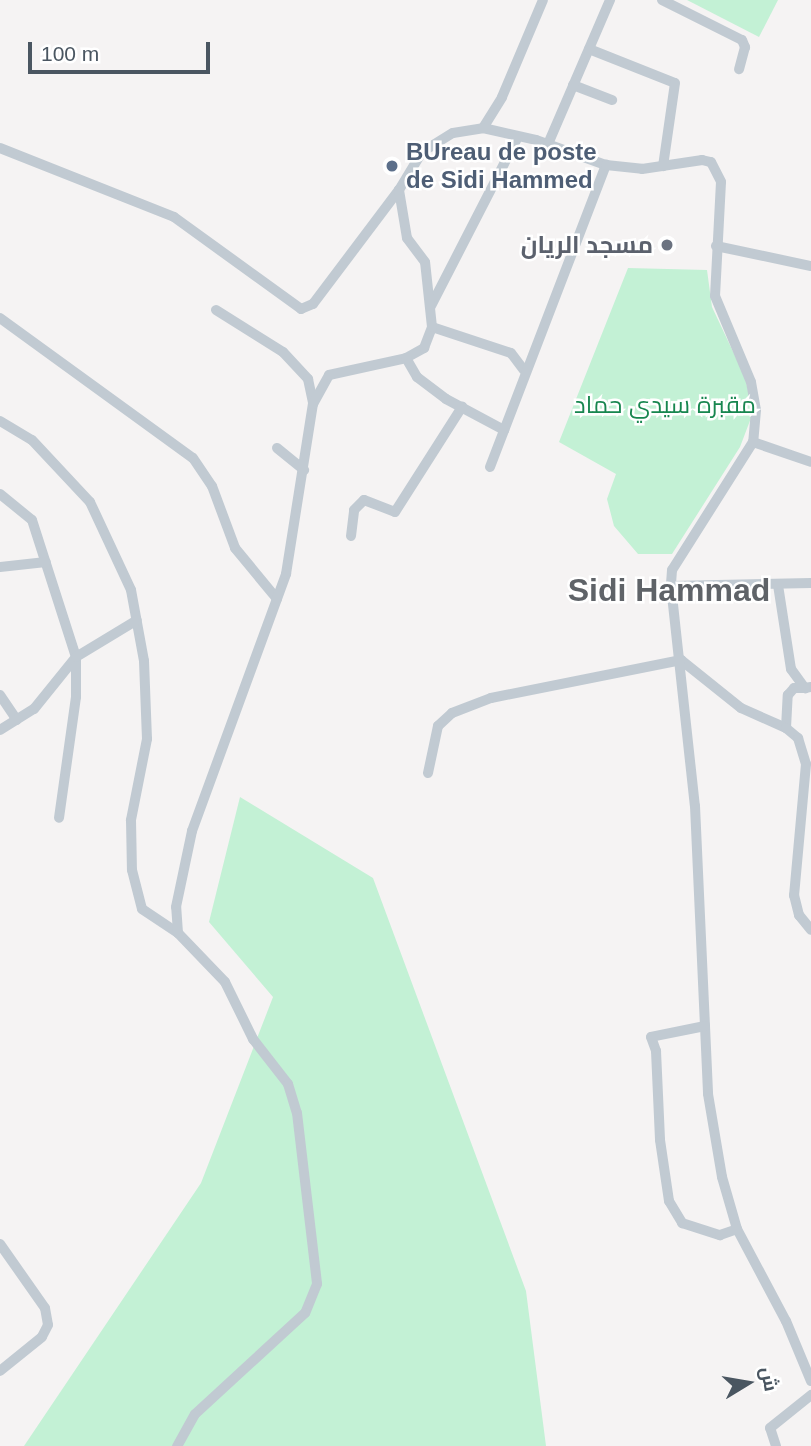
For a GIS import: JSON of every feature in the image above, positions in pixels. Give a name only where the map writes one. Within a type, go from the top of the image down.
[{"type":"street","points":[[483,128],[502,97],[543,0]]},
{"type":"street","points":[[548,144],[610,0]]},
{"type":"street","points":[[662,0],[742,40],[746,47],[739,69]]},
{"type":"street","points":[[589,49],[675,83],[663,166]]},
{"type":"street","points":[[573,85],[612,100]]},
{"type":"street","points":[[0,148],[174,217],[301,309],[313,304],[399,190],[422,152],[453,133],[483,128],[548,144],[606,165],[663,166],[702,160],[719,171],[721,212],[716,246],[715,299],[751,382],[756,410],[753,442],[672,570],[671,586],[695,806],[708,1094],[722,1177],[737,1229],[800,1352],[811,1381]]},
{"type":"street","points":[[431,306],[518,137]]},
{"type":"street","points":[[490,467],[524,370],[606,165]]},
{"type":"street","points":[[308,379],[406,358],[424,348],[432,327],[425,262],[407,238],[399,190]]},
{"type":"street","points":[[716,246],[811,266]]},
{"type":"street","points":[[178,933],[176,907],[192,831],[277,599],[297,525],[313,404],[308,379],[283,352],[216,310]]},
{"type":"street","points":[[0,318],[193,457],[212,486],[235,548],[277,599]]},
{"type":"street","points":[[432,327],[511,353],[524,370]]},
{"type":"street","points":[[406,358],[417,377],[461,408],[504,430]]},
{"type":"street","points":[[313,404],[329,375]]},
{"type":"street","points":[[351,536],[354,510],[364,500],[395,512],[461,408]]},
{"type":"street","points":[[0,421],[32,440],[90,502],[131,590],[144,661],[147,739],[131,820],[132,870],[142,909],[178,933],[225,982],[253,1039],[288,1084],[303,1153],[317,1284],[305,1313],[202,1406],[177,1446]]},
{"type":"street","points":[[753,442],[811,462]]},
{"type":"street","points":[[276,448],[304,470]]},
{"type":"street","points":[[0,495],[32,520],[76,657],[76,697],[59,818]]},
{"type":"street","points":[[0,566],[46,562]]},
{"type":"street","points":[[671,586],[811,583]]},
{"type":"street","points":[[778,585],[791,669],[808,687]]},
{"type":"street","points":[[0,730],[34,709],[76,657],[137,620]]},
{"type":"street","points":[[428,773],[438,726],[453,713],[491,698],[681,660],[741,708],[786,728],[798,738],[806,764],[794,895],[799,915],[811,930]]},
{"type":"street","points":[[786,728],[789,695],[794,688],[808,687]]},
{"type":"street","points":[[0,695],[17,720]]},
{"type":"street","points":[[705,1027],[651,1037],[656,1051],[660,1140],[669,1201],[682,1223],[720,1236],[737,1229]]},
{"type":"street","points":[[0,1244],[45,1308],[48,1325],[42,1337],[0,1371]]},
{"type":"street","points":[[800,1352],[811,1350]]},
{"type":"street","points":[[776,1446],[770,1428],[811,1395]]},
{"type":"green space","points":[[687,0],[778,0],[759,37]]},
{"type":"green space","name":"مقبرة سيدي حماد","points":[[628,268],[707,270],[712,307],[745,377],[750,400],[751,418],[740,447],[672,554],[638,554],[614,526],[607,499],[616,474],[559,442]]},
{"type":"green space","points":[[240,797],[373,878],[526,1291],[546,1446],[24,1446],[201,1183],[273,997],[209,922]]},
{"type":"place","name":"BUreau de poste de Sidi Hammed","points":[[392,166]]},
{"type":"place","name":"مسجد الريان","points":[[667,245]]},
{"type":"district","name":"Sidi Hammad","points":[[669,590]]}]
